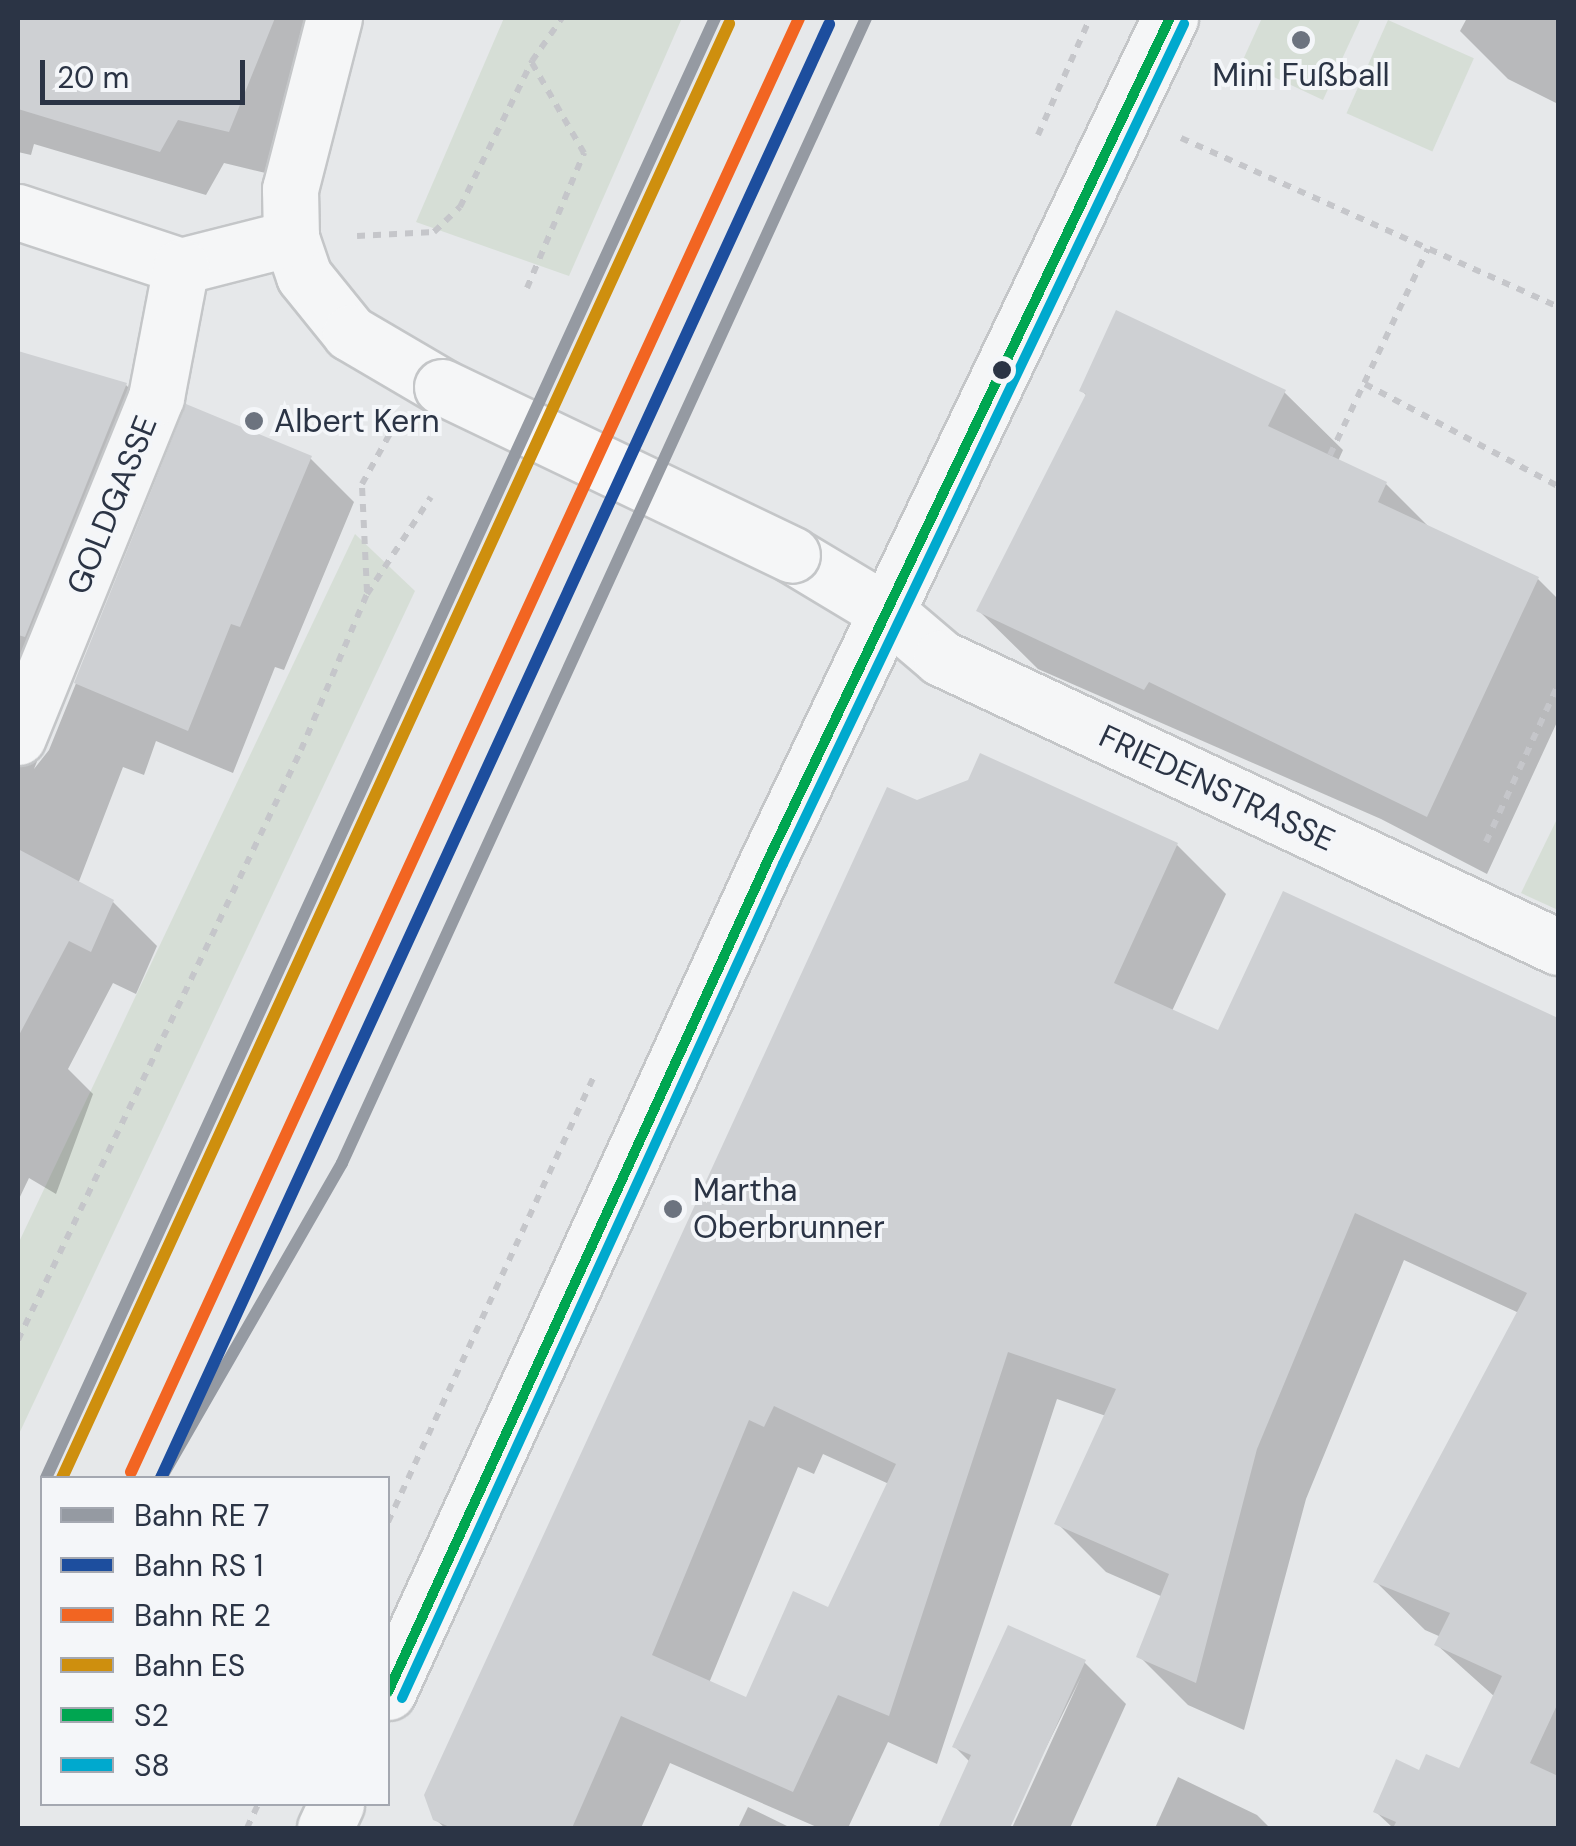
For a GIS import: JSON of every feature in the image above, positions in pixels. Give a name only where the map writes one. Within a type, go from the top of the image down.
[{"type":"street","points":[[18,212],[181,266],[291,238],[290,189],[334,18]]},
{"type":"street","points":[[390,1688],[887,612],[1170,18]]},
{"type":"street","name":"FRIEDENSTRASSE","points":[[291,238],[304,276],[350,334],[432,382],[811,566],[887,612],[940,658],[1558,946]]},
{"type":"street","name":"GOLDGASSE","points":[[18,737],[156,398],[181,266]]},
{"type":"path","points":[[291,238],[434,232],[460,207],[532,62],[562,18]]},
{"type":"path","points":[[527,288],[584,153],[532,62]]},
{"type":"path","points":[[1180,138],[1558,307]]},
{"type":"path","points":[[1330,455],[1428,249]]},
{"type":"path","points":[[367,594],[362,484],[432,382]]},
{"type":"path","points":[[1364,384],[1558,486]]},
{"type":"path","points":[[18,1340],[301,750],[367,594],[430,497]]},
{"type":"path","points":[[1457,901],[1558,685]]},
{"type":"shaded area","points":[[504,18],[682,18],[569,276],[416,222]]},
{"type":"shaded area","name":"Mini Fußball","points":[[1262,18],[1361,18],[1323,100],[1242,62]]},
{"type":"shaded area","points":[[1388,20],[1474,58],[1432,151],[1347,113]]},
{"type":"shaded area","points":[[355,534],[415,591],[18,1436],[18,1244]]},
{"type":"shaded area","points":[[1558,817],[1558,910],[1521,893]]},
{"type":"building","points":[[18,18],[275,18],[229,132],[178,120],[160,152],[18,109]]},
{"type":"building","points":[[1116,310],[1286,390],[1268,426],[1387,482],[1378,502],[1539,577],[1427,817],[1149,682],[1144,690],[976,611],[1086,394],[1079,391]]},
{"type":"building","points":[[18,351],[127,383],[25,637],[18,635]]},
{"type":"building","points":[[186,404],[312,456],[240,627],[231,624],[188,731],[74,683]]},
{"type":"building","points":[[980,753],[1178,843],[1114,983],[1218,1030],[1283,891],[1558,1018],[1558,1703],[1530,1763],[1558,1776],[1558,1828],[1393,1828],[1396,1822],[1373,1812],[1396,1759],[1419,1770],[1426,1754],[1459,1768],[1502,1676],[1434,1645],[1450,1613],[1373,1582],[1527,1293],[1355,1213],[1257,1449],[1196,1683],[1136,1657],[1169,1574],[1054,1524],[1116,1389],[1008,1352],[889,1716],[838,1695],[793,1792],[621,1716],[572,1828],[452,1828],[433,1820],[424,1795],[887,787],[917,800],[968,780]],"holes":[[[774,1406],[896,1464],[828,1607],[793,1591],[746,1697],[652,1655],[749,1420],[764,1427]]]},
{"type":"building","points":[[18,849],[114,900],[91,952],[69,941],[18,1037]]},
{"type":"building","points":[[1008,1625],[1086,1660],[1010,1828],[938,1828],[971,1755],[952,1747]]},
{"type":"transit line","points":[[47,1476],[715,18]]},
{"type":"transit line","points":[[131,1472],[799,18]]},
{"type":"transit line","points":[[162,1476],[342,1163],[866,18]]},
{"type":"transit line","name":"S2","points":[[390,1688],[769,858],[1170,18]]},
{"type":"transit line","points":[[162,1476],[829,24]]},
{"type":"transit line","name":"S8","points":[[402,1698],[783,864],[1184,24]]},
{"type":"rail line","name":"ES","points":[[63,1476],[729,24]]},
{"type":"place","name":"Mini Fußball","points":[[1301,40]]},
{"type":"place","name":"Albert Kern","points":[[254,421]]},
{"type":"place","name":"Martha Oberbrunner","points":[[673,1209]]}]
